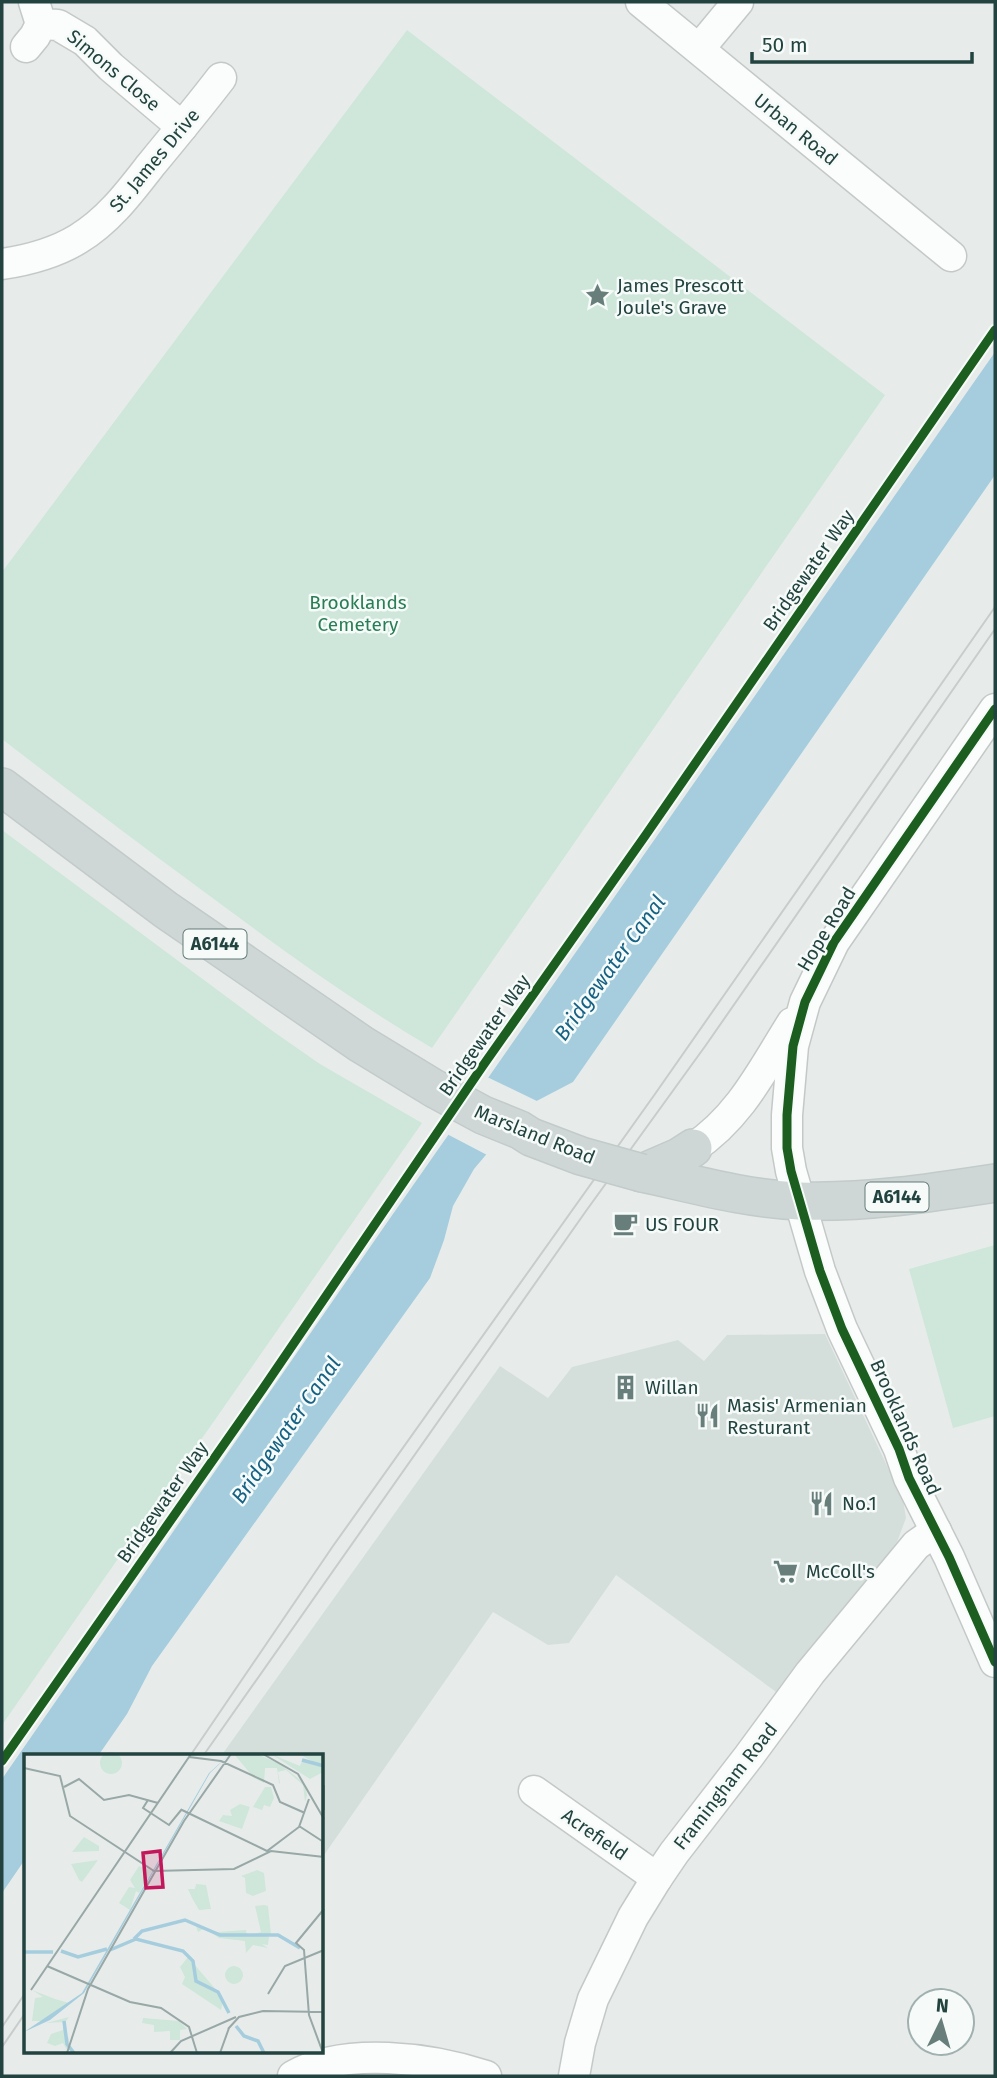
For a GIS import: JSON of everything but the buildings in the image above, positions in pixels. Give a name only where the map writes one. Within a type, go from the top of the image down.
[{"type":"main road","name":"Marsland Road","points":[[2,787],[199,932],[361,1044],[435,1089],[530,1137],[581,1156],[642,1173],[724,1191],[799,1201],[915,1195],[995,1183]]},
{"type":"main road","points":[[642,1173],[694,1148]]},
{"type":"street","name":"Urban Road","points":[[641,2],[951,256]]},
{"type":"street","points":[[699,49],[738,2]]},
{"type":"street","name":"Simons Close","points":[[34,24],[58,25],[85,41],[111,67],[183,127]]},
{"type":"street","name":"St. James Drive","points":[[2,264],[50,253],[78,239],[101,222],[121,202],[221,78]]},
{"type":"street","name":"Hope Road","points":[[799,1201],[787,1148],[787,1115],[793,1046],[805,1002],[834,942],[995,709]]},
{"type":"street","points":[[694,1148],[712,1135],[740,1106],[805,1002]]},
{"type":"street","name":"Brooklands Road","points":[[799,1201],[820,1271],[842,1329],[899,1449],[909,1478],[949,1556],[995,1662]]},
{"type":"street","name":"Framingham Road","points":[[574,2076],[593,1999],[633,1917],[657,1878],[810,1673],[916,1545],[936,1531]]},
{"type":"street","name":"Acrefield","points":[[534,1791],[657,1878]]},
{"type":"street","points":[[293,2076],[318,2065],[376,2058],[462,2068],[486,2076]]},
{"type":"shaded area","points":[[825,1334],[903,1500],[906,1518],[897,1542],[783,1697],[616,1575],[569,1643],[548,1645],[493,1612],[324,1855],[324,1754],[222,1754],[500,1366],[548,1398],[572,1367],[678,1340],[704,1361],[727,1335]]},
{"type":"green space","name":"Brooklands Cemetery","points":[[407,30],[885,395],[432,1048],[287,952],[2,739],[2,572]]},
{"type":"green space","points":[[2,830],[274,1032],[320,1064],[422,1123],[2,1725]]},
{"type":"green space","points":[[995,1245],[995,1416],[953,1428],[909,1269]]},
{"type":"water","name":"Bridgewater Canal","points":[[995,352],[995,475],[573,1082],[527,1106],[474,1169],[453,1206],[430,1278],[152,1666],[127,1714],[99,1754],[24,1754],[24,1861],[2,1893],[2,1779]]},
{"type":"pier","points":[[485,1076],[541,1103],[529,1109],[489,1156],[445,1133]]},
{"type":"tram line","points":[[191,1754],[333,1546],[655,1094],[995,607]]},
{"type":"tram line","points":[[204,1754],[706,1045],[995,629]]},
{"type":"tram line","points":[[2,2027],[24,1995]]},
{"type":"tram line","points":[[2,2047],[24,2015]]},
{"type":"cycle path","name":"Bridgewater Way","points":[[2,1761],[995,330]]},
{"type":"cycle path","points":[[995,709],[834,942],[805,1002],[793,1046],[787,1115],[787,1148],[791,1171],[820,1271],[842,1329],[995,1662]]},
{"type":"place","name":"James Prescott Joule's Grave","points":[[597,296]]},
{"type":"place","name":"US FOUR","points":[[625,1224]]},
{"type":"place","name":"Willan","points":[[625,1387]]},
{"type":"place","name":"Masis' Armenian Resturant","points":[[707,1416]]},
{"type":"place","name":"No.1","points":[[822,1503]]},
{"type":"place","name":"McColl's","points":[[786,1571]]}]
